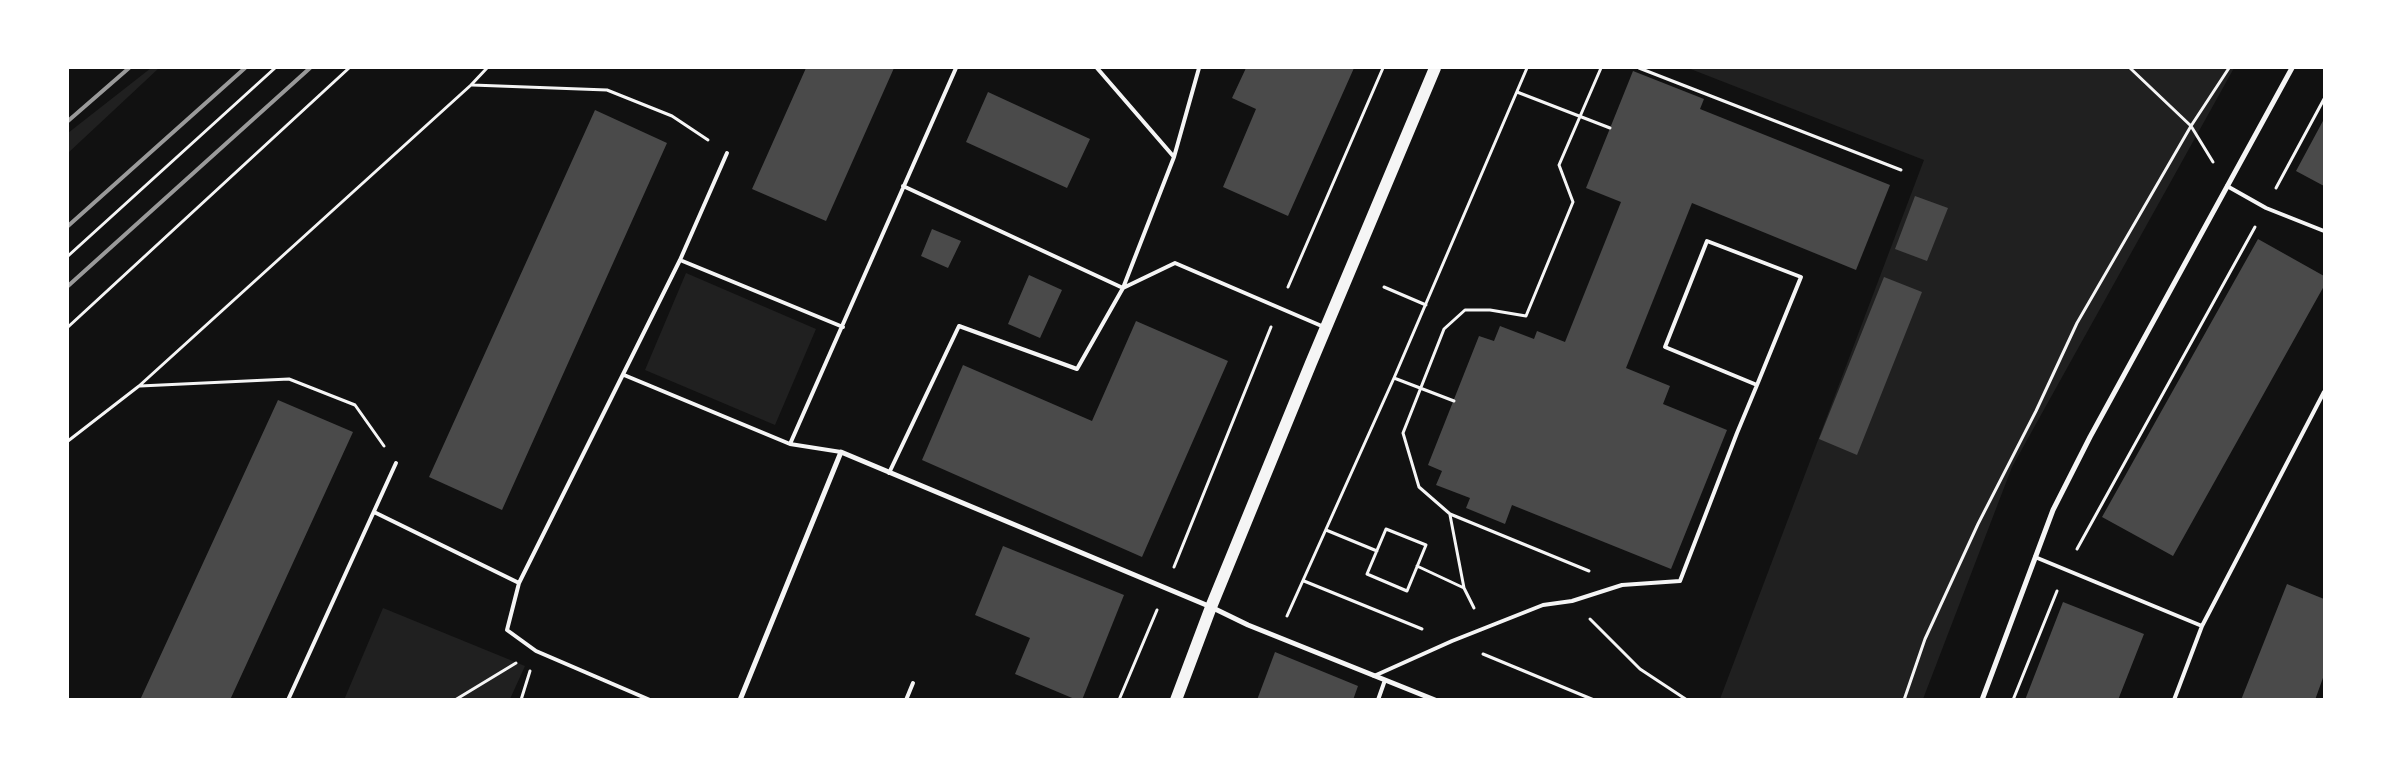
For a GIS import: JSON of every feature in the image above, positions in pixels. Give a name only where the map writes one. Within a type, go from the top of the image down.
[{"type":"main road","points":[[1176,700],[1211,607],[1435,68]]},
{"type":"street","points":[[1982,700],[2034,556],[2053,510],[2090,437],[2292,68]]},
{"type":"street","points":[[740,700],[841,452],[1165,590],[1211,607],[1248,625],[1435,700]]},
{"type":"lane","points":[[790,444],[956,68]]},
{"type":"lane","points":[[1097,68],[1174,157]]},
{"type":"lane","points":[[889,473],[959,326],[1076,368],[1123,288],[1174,157],[1199,68]]},
{"type":"lane","points":[[650,700],[536,651],[507,630],[519,582],[624,376],[680,260],[728,153]]},
{"type":"lane","points":[[903,186],[1123,288]]},
{"type":"lane","points":[[2228,186],[2266,208],[2324,231]]},
{"type":"lane","points":[[1374,676],[1452,641],[1543,605],[1572,601],[1622,585],[1680,581],[1801,277],[1708,241],[1665,347],[1757,384]]},
{"type":"lane","points":[[680,260],[843,327]]},
{"type":"lane","points":[[1123,288],[1174,263],[1326,328]]},
{"type":"lane","points":[[624,376],[790,444],[841,452]]},
{"type":"lane","points":[[2174,700],[2202,626],[2324,392]]},
{"type":"lane","points":[[288,700],[396,463]]},
{"type":"lane","points":[[374,512],[519,582]]},
{"type":"lane","points":[[2034,556],[2202,626]]},
{"type":"lane","points":[[1378,700],[1385,680]]},
{"type":"lane","points":[[906,700],[913,683]]},
{"type":"path","points":[[68,256],[275,68]]},
{"type":"path","points":[[68,327],[349,68]]},
{"type":"path","points":[[68,441],[139,386],[472,85],[487,68]]},
{"type":"path","points":[[1119,700],[1279,308],[1383,68]]},
{"type":"path","points":[[1290,614],[1426,306],[1527,68]]},
{"type":"path","points":[[1601,68],[1559,165],[1573,202],[1526,316],[1490,310],[1465,310],[1444,329],[1403,433],[1419,487],[1450,514],[1622,585]]},
{"type":"path","points":[[1639,68],[1901,170]]},
{"type":"path","points":[[2130,68],[2191,126],[2228,186]]},
{"type":"path","points":[[1904,700],[1926,640],[1978,524],[2036,411],[2077,323],[2191,126],[2229,68]]},
{"type":"path","points":[[472,85],[607,90],[672,116],[728,153]]},
{"type":"path","points":[[1516,92],[1610,128]]},
{"type":"path","points":[[2013,700],[2066,569],[2266,208],[2324,99]]},
{"type":"path","points":[[1384,287],[1426,306]]},
{"type":"path","points":[[1394,378],[1454,401]]},
{"type":"path","points":[[139,386],[289,379],[355,405],[396,463]]},
{"type":"path","points":[[1450,514],[1464,588],[1478,615],[1452,641]]},
{"type":"path","points":[[1386,529],[1426,545],[1407,591],[1368,574],[1377,550],[1386,529]]},
{"type":"path","points":[[1326,530],[1377,550]]},
{"type":"path","points":[[1417,566],[1464,588]]},
{"type":"path","points":[[1304,581],[1330,592]]},
{"type":"path","points":[[1572,601],[1640,669],[1687,700]]},
{"type":"path","points":[[455,700],[536,651]]},
{"type":"path","points":[[521,700],[536,651]]},
{"type":"path","points":[[1535,675],[1594,700]]},
{"type":"shaded area","points":[[151,68],[159,68],[68,153],[68,133]]},
{"type":"shaded area","points":[[1688,68],[2234,68],[2012,467],[1923,699],[1720,699],[1924,160]]},
{"type":"shaded area","points":[[686,273],[816,329],[775,425],[645,370]]},
{"type":"shaded area","points":[[383,608],[525,666],[510,699],[344,700]]},
{"type":"building","points":[[806,68],[894,68],[826,221],[752,189]]},
{"type":"building","points":[[1246,68],[1354,68],[1288,216],[1223,187],[1256,109],[1232,98]]},
{"type":"building","points":[[1633,71],[1704,99],[1700,109],[1890,185],[1856,270],[1692,203],[1626,368],[1670,386],[1663,404],[1727,430],[1671,569],[1512,505],[1505,524],[1466,508],[1470,498],[1436,485],[1442,471],[1428,465],[1479,336],[1494,341],[1500,326],[1534,339],[1537,331],[1565,342],[1621,202],[1586,188]]},
{"type":"building","points":[[988,92],[1090,139],[1067,188],[966,142]]},
{"type":"building","points":[[595,110],[667,143],[502,510],[429,477]]},
{"type":"building","points":[[2324,119],[2324,186],[2296,171]]},
{"type":"building","points":[[1915,196],[1948,208],[1927,261],[1895,249]]},
{"type":"building","points":[[932,229],[961,241],[948,268],[921,256]]},
{"type":"building","points":[[2258,239],[2324,276],[2324,286],[2173,556],[2102,517]]},
{"type":"building","points":[[1029,275],[1062,290],[1040,338],[1008,324]]},
{"type":"building","points":[[1884,277],[1922,292],[1857,455],[1819,439]]},
{"type":"building","points":[[1136,321],[1228,361],[1142,557],[922,460],[963,365],[1092,421]]},
{"type":"building","points":[[278,400],[353,432],[230,700],[140,700]]},
{"type":"building","points":[[1003,546],[1124,595],[1082,700],[1077,700],[1015,674],[1030,638],[975,615]]},
{"type":"building","points":[[2287,584],[2324,599],[2324,675],[2315,700],[2241,700]]},
{"type":"building","points":[[2063,602],[2144,634],[2118,700],[2025,700]]},
{"type":"building","points":[[1275,652],[1358,686],[1353,700],[1257,700]]},
{"type":"railway","points":[[68,121],[129,68]]},
{"type":"railway","points":[[68,226],[245,68]]},
{"type":"railway","points":[[68,286],[310,68]]}]
